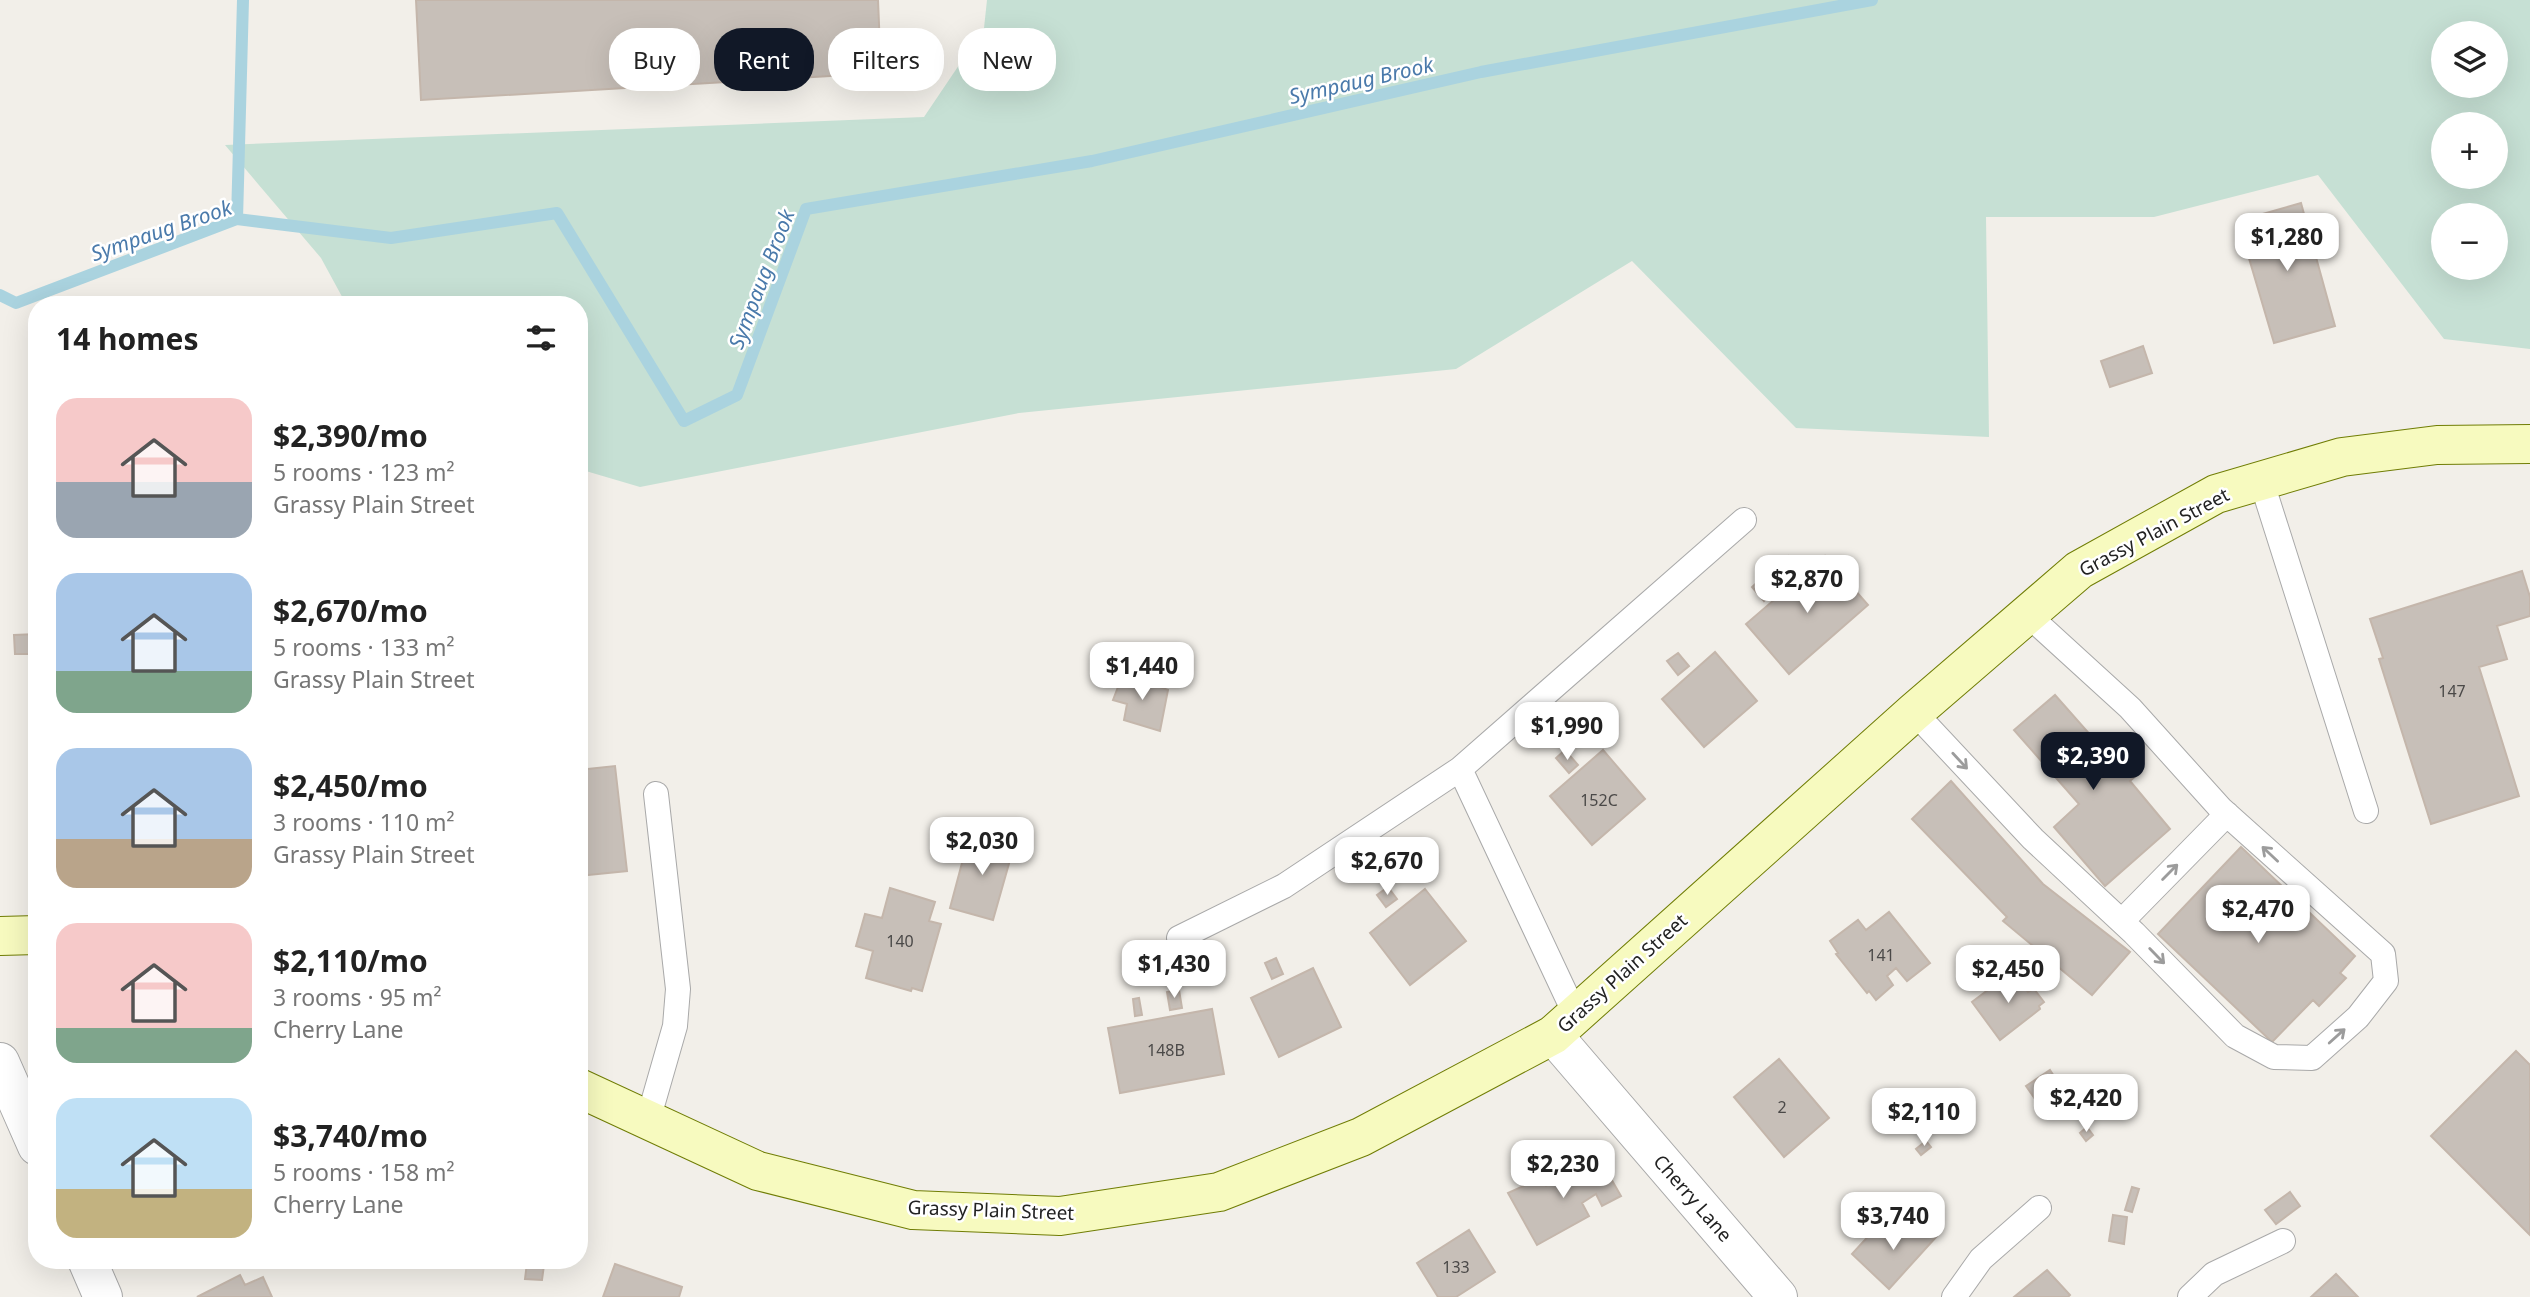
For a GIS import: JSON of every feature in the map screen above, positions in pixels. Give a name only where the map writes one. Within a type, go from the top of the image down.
[{"type":"main road","name":"Grassy Plain Street","points":[[588,1092],[758,1171],[913,1210],[1060,1216],[1219,1192],[1361,1137],[1564,1025],[1914,712],[2079,570],[2216,494],[2342,457],[2437,445],[2530,444]]},
{"type":"main road","points":[[0,936],[28,935]]},
{"type":"street","name":"Cherry Lane","points":[[1564,1025],[1778,1297]]},
{"type":"street","points":[[0,1062],[28,1126]]},
{"type":"street","points":[[91,1269],[103,1297]]},
{"type":"lane","points":[[2261,480],[2366,811]]},
{"type":"lane","points":[[1179,938],[1284,886],[1460,769],[1744,520]]},
{"type":"lane","points":[[1914,712],[2033,839],[2122,921],[2235,1037],[2274,1058],[2312,1058],[2358,1017],[2386,981],[2383,954],[2227,814],[2130,708],[2027,614]]},
{"type":"lane","points":[[1460,769],[1564,1025]]},
{"type":"lane","points":[[648,1120],[675,1026],[678,989],[656,794]]},
{"type":"lane","points":[[2122,921],[2227,814]]},
{"type":"lane","points":[[1954,1297],[1981,1259],[2039,1208]]},
{"type":"lane","points":[[2190,1297],[2214,1274],[2283,1241]]},
{"type":"green space","points":[[987,0],[2530,0],[2530,349],[2444,339],[2318,175],[2154,217],[1986,217],[1989,437],[1796,428],[1632,261],[1456,369],[1019,413],[640,487],[588,472],[588,296],[342,296],[321,258],[225,145],[924,117],[958,67],[958,91],[1056,91],[1056,28],[984,28]]},
{"type":"building","points":[[416,0],[878,0],[879,28],[828,28],[828,76],[814,77],[814,28],[714,28],[714,83],[700,84],[700,28],[609,28],[609,89],[421,100]]},
{"type":"building","points":[[2301,203],[2335,326],[2274,343],[2238,221]]},
{"type":"building","points":[[2143,346],[2152,373],[2110,387],[2101,361]]},
{"type":"building","points":[[1788,556],[1800,570],[1795,575],[1782,560]]},
{"type":"building","points":[[1825,556],[1868,605],[1789,674],[1746,624]]},
{"type":"building","points":[[2522,571],[2530,597],[2530,616],[2497,626],[2507,659],[2479,667],[2519,796],[2431,824],[2379,659],[2383,658],[2370,619]]},
{"type":"building","points":[[1761,579],[1773,593],[1764,601],[1752,587]]},
{"type":"building","points":[[28,634],[28,654],[15,654],[14,635]]},
{"type":"building","points":[[1715,652],[1757,701],[1704,747],[1662,699]]},
{"type":"building","points":[[1678,653],[1689,666],[1678,675],[1667,661]]},
{"type":"building","points":[[1123,674],[1168,690],[1160,731],[1124,720],[1127,704],[1113,700]]},
{"type":"building","points":[[2055,695],[2100,746],[2107,741],[2137,775],[2130,781],[2170,829],[2105,886],[2054,827],[2079,804],[2014,730]]},
{"type":"building","points":[[1565,750],[1578,765],[1569,773],[1556,758]]},
{"type":"building","points":[[1603,750],[1645,799],[1592,845],[1550,796]]},
{"type":"building","points":[[615,766],[627,871],[588,875],[588,769]]},
{"type":"building","points":[[1951,781],[2043,884],[2130,952],[2092,995],[2003,921],[2007,917],[1912,819]]},
{"type":"building","points":[[970,833],[1014,846],[993,920],[950,908]]},
{"type":"building","points":[[2241,847],[2355,956],[2340,973],[2346,978],[2319,1006],[2313,1000],[2272,1042],[2158,934]]},
{"type":"building","points":[[1388,887],[1397,899],[1386,907],[1377,895]]},
{"type":"building","points":[[890,888],[935,902],[929,921],[941,924],[922,991],[912,988],[911,991],[866,978],[873,951],[856,946],[865,914],[882,918]]},
{"type":"building","points":[[1425,889],[1466,941],[1410,985],[1370,933]]},
{"type":"building","points":[[1889,912],[1930,963],[1907,981],[1896,968],[1887,976],[1893,985],[1876,1000],[1869,991],[1867,993],[1836,954],[1838,953],[1830,941],[1858,920],[1866,930]]},
{"type":"building","points":[[1276,958],[1283,974],[1272,979],[1265,963]]},
{"type":"building","points":[[1313,968],[1341,1027],[1279,1057],[1251,998]]},
{"type":"building","points":[[2012,972],[2028,992],[2034,989],[2044,1002],[2039,1006],[2040,1009],[2000,1040],[1972,1002]]},
{"type":"building","points":[[1179,990],[1182,1008],[1170,1010],[1167,992]]},
{"type":"building","points":[[1139,998],[1142,1015],[1135,1016],[1133,999]]},
{"type":"building","points":[[1212,1009],[1224,1074],[1120,1093],[1108,1028]]},
{"type":"building","points":[[2516,1051],[2530,1065],[2530,1235],[2431,1136]]},
{"type":"building","points":[[1779,1059],[1829,1118],[1784,1157],[1734,1097]]},
{"type":"building","points":[[2050,1070],[2061,1087],[2051,1093],[2060,1106],[2046,1115],[2026,1086]]},
{"type":"building","points":[[2087,1127],[2093,1135],[2086,1141],[2080,1133]]},
{"type":"building","points":[[1926,1141],[1931,1147],[1921,1155],[1916,1149]]},
{"type":"building","points":[[1598,1156],[1621,1196],[1602,1206],[1596,1194],[1582,1203],[1589,1216],[1537,1245],[1508,1193],[1541,1178],[1546,1186]]},
{"type":"building","points":[[2132,1187],[2139,1189],[2132,1212],[2125,1210]]},
{"type":"building","points":[[2290,1192],[2300,1206],[2276,1224],[2265,1210]]},
{"type":"building","points":[[2113,1215],[2127,1217],[2124,1244],[2109,1241]]},
{"type":"building","points":[[1919,1220],[1937,1236],[1889,1289],[1852,1254],[1875,1229],[1884,1237],[1894,1226],[1905,1236]]},
{"type":"building","points":[[1469,1230],[1495,1272],[1456,1297],[1438,1297],[1417,1263]]},
{"type":"building","points":[[615,1264],[682,1287],[679,1297],[603,1297]]},
{"type":"building","points":[[526,1269],[543,1269],[542,1280],[525,1279]]},
{"type":"building","points":[[2047,1270],[2070,1295],[2068,1297],[2014,1297]]},
{"type":"building","points":[[2336,1274],[2358,1297],[2311,1297]]},
{"type":"building","points":[[240,1275],[245,1285],[263,1277],[272,1297],[197,1297]]},
{"type":"waterway","points":[[237,219],[243,0]]},
{"type":"waterway","name":"Sympaug Brook","points":[[34,296],[237,219],[391,238],[557,213],[684,421],[737,395],[806,209],[1092,161],[1481,72],[1872,0]]},
{"type":"waterway","name":"Sympaug Brook","points":[[0,295],[16,303],[28,298]]}]
